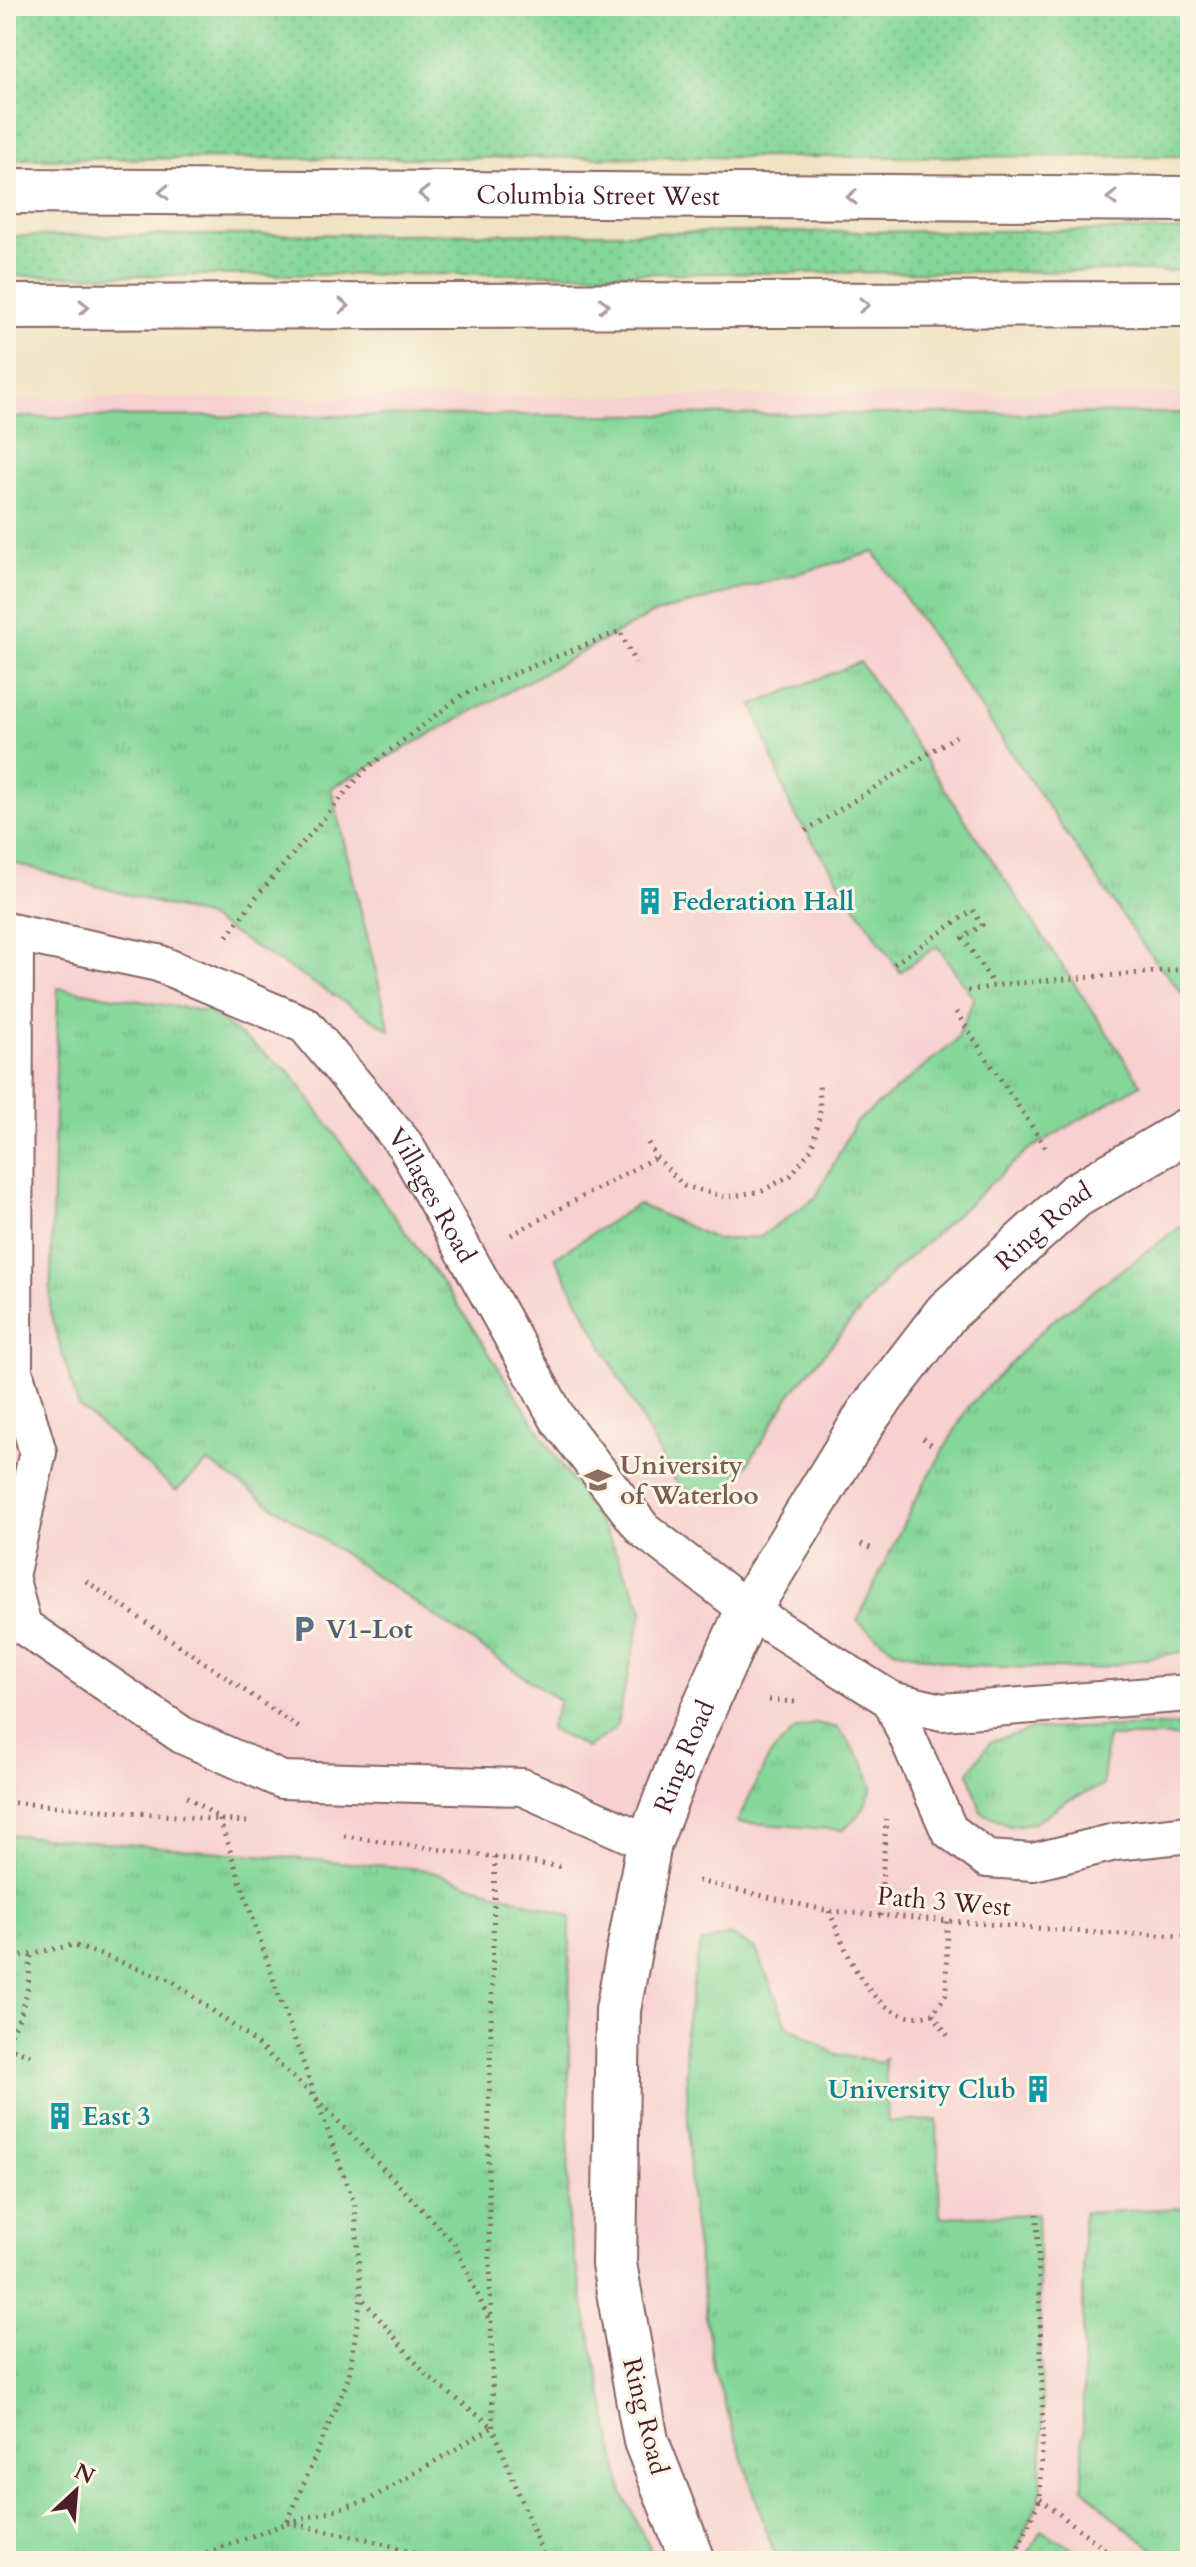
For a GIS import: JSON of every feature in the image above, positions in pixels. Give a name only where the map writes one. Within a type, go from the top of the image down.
[{"type":"main road","name":"Columbia Street West","points":[[6,191],[1190,199]]},
{"type":"main road","points":[[6,307],[1190,304]]},
{"type":"main road","name":"Ring Road","points":[[693,2561],[646,2441],[614,2264],[618,2010],[649,1843],[686,1748],[748,1610],[867,1416],[947,1312],[1075,1196],[1190,1129]]},
{"type":"lane","name":"Villages Road","points":[[10,932],[158,963],[305,1025],[405,1145],[558,1419],[643,1529],[748,1610],[891,1700]]},
{"type":"lane","points":[[10,932],[14,1371],[38,1452],[10,1576],[23,1626],[182,1735],[282,1780],[522,1787],[649,1843]]},
{"type":"lane","points":[[891,1700],[942,1712],[1190,1693]]},
{"type":"lane","points":[[891,1700],[949,1830],[987,1859],[1033,1862],[1115,1842],[1190,1834]]},
{"type":"path","points":[[196,979],[257,896],[366,769],[462,695],[620,631],[635,663]]},
{"type":"path","points":[[806,831],[956,736]]},
{"type":"path","points":[[894,964],[973,910],[982,925],[963,938],[994,985]]},
{"type":"path","points":[[968,991],[994,985],[1190,969]]},
{"type":"path","points":[[956,1012],[1075,1196]]},
{"type":"path","points":[[648,1143],[656,1157],[684,1186],[726,1197],[762,1191],[791,1175],[812,1148],[820,1114],[819,1085]]},
{"type":"path","points":[[468,1258],[656,1157]]},
{"type":"path","points":[[923,1438],[935,1447]]},
{"type":"path","points":[[861,1544],[872,1549]]},
{"type":"path","points":[[86,1581],[309,1734]]},
{"type":"path","points":[[769,1700],[798,1702]]},
{"type":"path","points":[[880,1916],[887,1813]]},
{"type":"path","points":[[219,1818],[355,2206],[361,2297],[349,2377],[287,2523]]},
{"type":"path","points":[[495,1857],[488,2154],[493,2427],[545,2561]]},
{"type":"path","name":"Path 3 West","points":[[698,1881],[829,1911],[1097,1933],[1190,1936]]},
{"type":"path","points":[[829,1911],[855,1969],[879,2001],[908,2017],[933,2014]]},
{"type":"path","points":[[933,2014],[946,1994],[947,1921]]},
{"type":"path","points":[[6,1959],[73,1945],[171,1980],[250,2038],[317,2099],[454,2243],[491,2324]]},
{"type":"path","points":[[30,2055],[6,2043],[20,2020],[29,1988],[31,1954]]},
{"type":"path","points":[[933,2014],[950,2039]]},
{"type":"path","points":[[1012,2561],[1040,2499],[1043,2428],[1037,2214]]},
{"type":"path","points":[[361,2297],[428,2377],[493,2427]]},
{"type":"path","points":[[184,2561],[287,2523],[369,2500],[493,2427]]},
{"type":"path","points":[[1040,2499],[1120,2561]]},
{"type":"path","points":[[287,2523],[363,2538],[447,2561]]},
{"type":"shaded area","name":"University of Waterloo","points":[[1190,394],[1190,2561],[6,2561],[6,399]]},
{"type":"green space","points":[[6,6],[1190,6],[1190,156],[6,159]]},
{"type":"green space","points":[[1190,230],[1190,271],[6,276],[6,236]]},
{"type":"green space","points":[[1190,413],[1190,1003],[1141,943],[874,552],[652,614],[331,788],[390,1030],[204,916],[6,861],[6,417]]},
{"type":"green space","points":[[860,662],[1141,1084],[1028,1150],[890,1275],[792,1392],[730,1493],[704,1501],[674,1480],[555,1257],[638,1204],[718,1240],[760,1237],[816,1197],[855,1123],[956,1041],[974,999],[937,946],[900,972],[792,810],[753,705]]},
{"type":"green space","points":[[58,988],[209,1012],[290,1072],[456,1302],[610,1540],[643,1609],[616,1728],[587,1748],[549,1729],[560,1701],[208,1462],[176,1491],[78,1406],[50,1312]]},
{"type":"green space","points":[[1190,1220],[1190,1650],[1094,1669],[967,1666],[894,1650],[857,1621],[913,1504],[968,1407],[1048,1324]]},
{"type":"green space","points":[[816,1723],[838,1728],[864,1763],[872,1788],[863,1810],[843,1830],[737,1822],[770,1755],[794,1731]]},
{"type":"green space","points":[[1190,1725],[1190,1737],[1107,1737],[1103,1786],[1066,1801],[1035,1823],[1009,1826],[981,1812],[969,1772],[990,1742],[1032,1729]]},
{"type":"green space","points":[[6,1834],[423,1869],[570,1916],[568,2226],[623,2494],[656,2561],[6,2561]]},
{"type":"green space","points":[[730,1935],[756,1949],[787,2025],[836,2054],[881,2063],[885,2058],[888,2122],[937,2120],[940,2217],[1037,2214],[1043,2428],[1040,2499],[1012,2561],[779,2561],[772,2547],[713,2368],[691,2204],[685,2032],[700,1943]]},
{"type":"green space","points":[[1190,2199],[1190,2561],[1169,2561],[1123,2526],[1083,2487],[1083,2213],[1181,2208]]},
{"type":"green space","points":[[1041,2530],[1095,2561],[1025,2561]]},
{"type":"place","name":"Federation Hall","points":[[650,901]]},
{"type":"place","name":"University of Waterloo","points":[[598,1480]]},
{"type":"place","name":"V1-Lot","points":[[304,1629]]},
{"type":"place","name":"University Club","points":[[1038,2089]]},
{"type":"place","name":"East 3","points":[[60,2116]]}]
